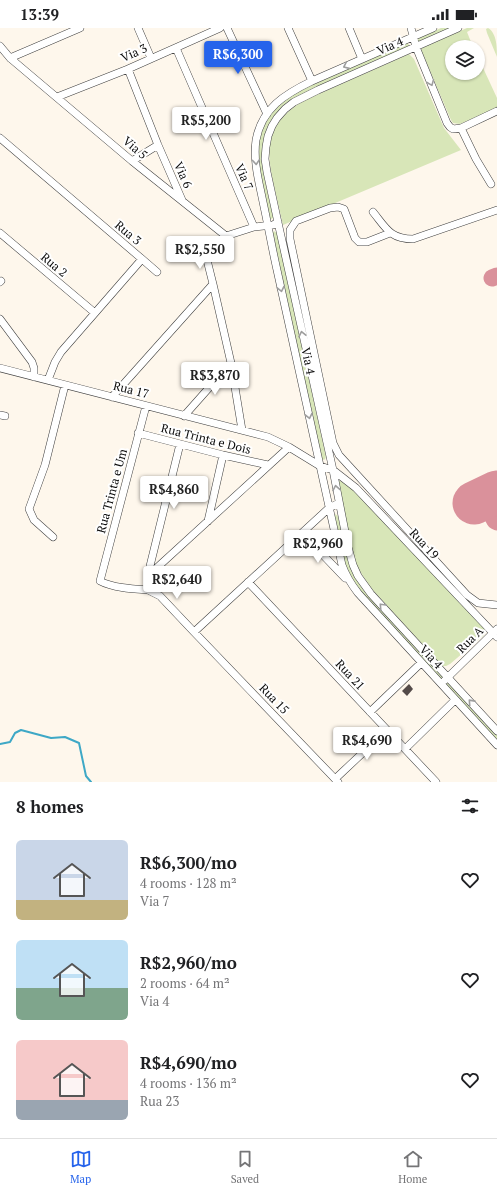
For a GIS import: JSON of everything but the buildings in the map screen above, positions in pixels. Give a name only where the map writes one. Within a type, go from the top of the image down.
[{"type":"street","points":[[10,58],[80,28]]},
{"type":"street","points":[[138,28],[151,58]]},
{"type":"street","name":"Via 3","points":[[57,97],[128,69],[220,28]]},
{"type":"street","points":[[227,28],[267,114]]},
{"type":"street","points":[[288,28],[312,81]]},
{"type":"street","points":[[349,28],[362,59]]},
{"type":"street","points":[[411,28],[416,47],[450,127],[453,129],[460,128],[497,111]]},
{"type":"street","name":"Via 4","points":[[433,28],[294,89],[283,96],[267,114],[260,127],[256,139],[255,162],[329,508],[342,565],[349,582],[497,745]]},
{"type":"street","name":"Via 4","points":[[458,28],[305,96],[289,106],[277,118],[272,126],[268,136],[265,160],[353,565],[364,584],[378,602],[497,731]]},
{"type":"street","name":"Via 5","points":[[0,46],[10,58],[132,161],[226,236],[254,227],[278,222]]},
{"type":"street","name":"Via 7","points":[[176,48],[254,227]]},
{"type":"street","name":"Via 6","points":[[128,69],[182,201]]},
{"type":"street","points":[[460,128],[491,184]]},
{"type":"street","name":"Rua 3","points":[[0,138],[142,259],[61,352],[48,380]]},
{"type":"street","points":[[132,161],[158,145]]},
{"type":"street","points":[[390,233],[367,242],[359,242],[355,238],[344,209],[338,206],[296,222],[290,230],[290,239],[333,443],[339,455],[467,595],[478,603],[497,605]]},
{"type":"street","points":[[373,212],[390,233],[403,239],[413,239],[497,210]]},
{"type":"street","name":"Rua 2","points":[[0,233],[95,313]]},
{"type":"street","points":[[205,252],[231,364],[242,430]]},
{"type":"street","points":[[142,259],[157,272]]},
{"type":"street","points":[[112,397],[213,284]]},
{"type":"street","points":[[0,319],[32,362],[34,377]]},
{"type":"street","points":[[184,416],[231,364]]},
{"type":"street","name":"Rua 17","points":[[0,368],[268,437],[289,447],[320,466],[333,470]]},
{"type":"street","points":[[53,537],[34,520],[29,509],[45,465],[65,385]]},
{"type":"street","name":"Rua Trinta e Um","points":[[100,581],[146,406]]},
{"type":"street","name":"Rua Trinta e Dois","points":[[138,433],[268,465]]},
{"type":"street","points":[[148,590],[150,566],[180,444]]},
{"type":"street","points":[[150,574],[289,447]]},
{"type":"street","points":[[208,522],[223,455]]},
{"type":"street","name":"Rua 19","points":[[333,470],[356,488],[496,633]]},
{"type":"street","points":[[194,632],[329,508],[339,503]]},
{"type":"street","points":[[302,533],[349,582]]},
{"type":"street","name":"Rua 15","points":[[100,581],[129,589],[148,590],[160,596],[337,780]]},
{"type":"street","name":"Rua 21","points":[[248,582],[436,782]]},
{"type":"street","name":"Rua A","points":[[441,684],[496,633]]},
{"type":"street","points":[[370,712],[422,663]]},
{"type":"street","points":[[405,749],[456,700]]},
{"type":"street","points":[[337,780],[387,730]]},
{"type":"green space","points":[[441,28],[452,28],[418,42],[418,38]]},
{"type":"green space","points":[[467,28],[474,28],[467,32],[470,40],[445,40],[445,80],[485,80],[485,72],[497,98],[497,108],[460,124],[453,123],[421,50],[422,48]]},
{"type":"green space","points":[[488,28],[495,37],[497,57],[487,33],[486,29]]},
{"type":"green space","points":[[408,43],[408,48],[298,96],[282,108],[271,121],[265,135],[263,150],[263,165],[273,216],[271,219],[269,218],[260,177],[259,149],[261,135],[266,122],[274,110],[301,90]]},
{"type":"green space","points":[[409,54],[414,59],[444,128],[461,150],[283,225],[271,172],[269,148],[275,128],[282,118],[303,101]]},
{"type":"green space","points":[[274,231],[277,233],[326,457],[324,460],[321,458],[273,233]]},
{"type":"green space","points":[[337,480],[343,482],[356,492],[485,629],[484,635],[450,664],[442,666],[370,587],[356,565]]},
{"type":"green space","points":[[335,514],[338,516],[347,558],[351,568],[443,677],[441,680],[365,598],[355,585],[343,558]]},
{"type":"green space","points":[[448,682],[497,733],[497,740],[446,684]]},
{"type":"waterway","points":[[0,744],[10,742],[15,733],[21,730],[51,738],[65,737],[79,743],[86,776],[91,782]]},
{"type":"taxiway","points":[[492,278],[497,276]]},
{"type":"taxiway","points":[[483,499],[497,522]]},
{"type":"runway","points":[[474,503],[497,492]]}]
